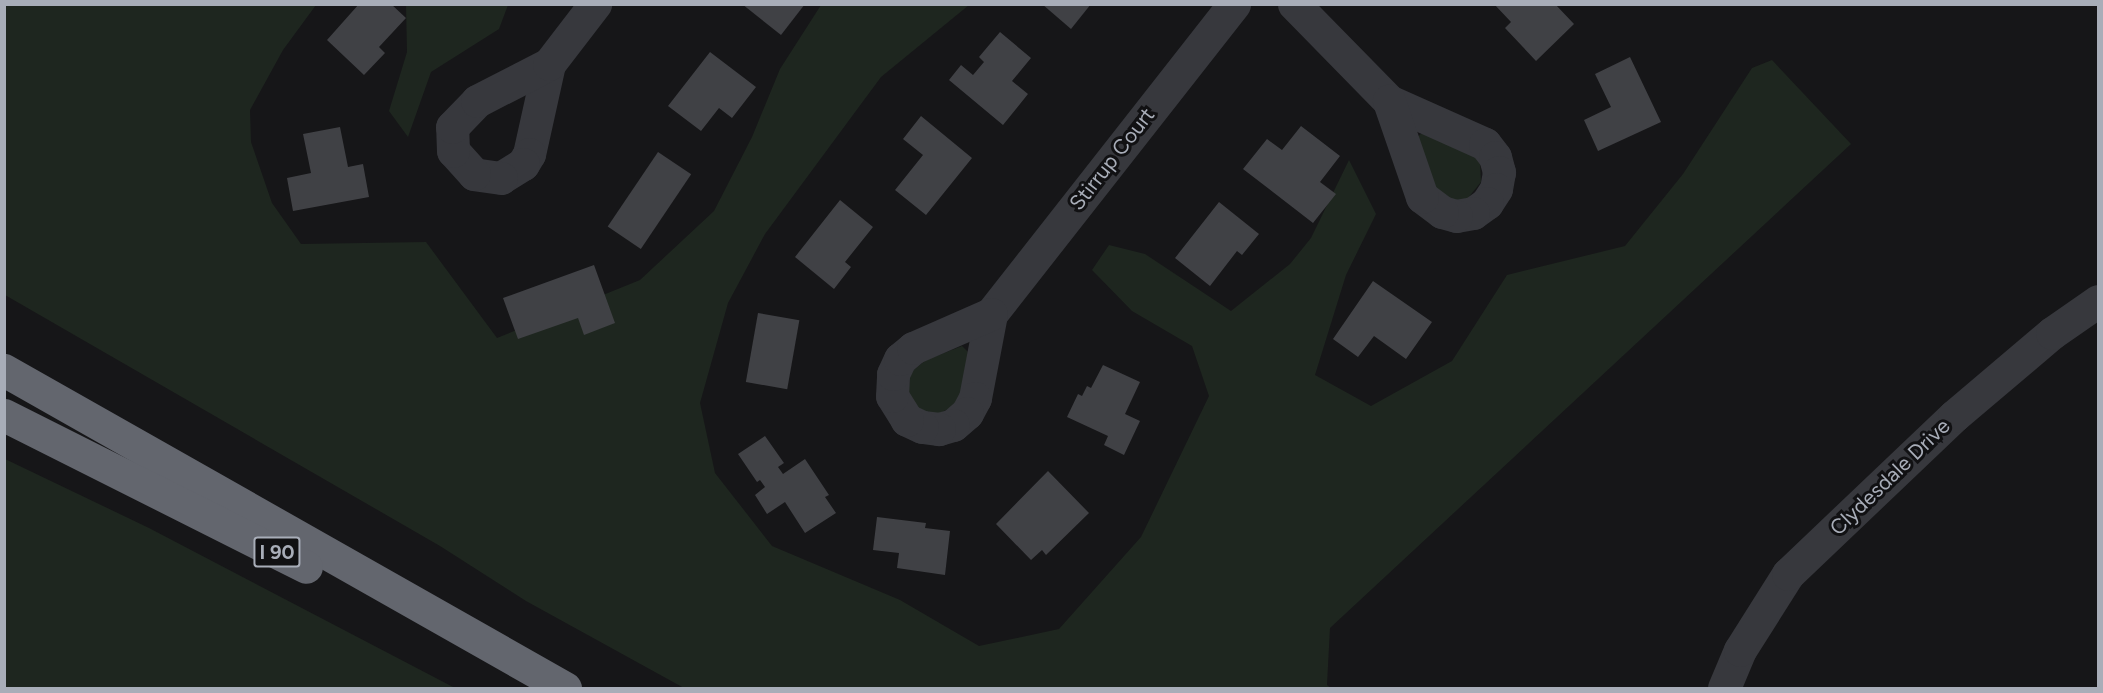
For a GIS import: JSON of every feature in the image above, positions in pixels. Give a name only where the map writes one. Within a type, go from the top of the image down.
[{"type":"highway","points":[[4,370],[565,688]]},
{"type":"highway","name":"I 90","points":[[4,415],[549,688]]},
{"type":"street","points":[[549,64],[595,4]]},
{"type":"street","name":"Stirrup Court","points":[[990,314],[1234,4]]},
{"type":"street","points":[[1294,4],[1389,101]]},
{"type":"street","name":"Clydesdale Drive","points":[[1724,688],[1740,650],[1788,574],[1954,416],[2052,333],[2098,301]]},
{"type":"shaded area","points":[[5,5],[316,5],[283,50],[250,110],[251,142],[272,203],[301,244],[426,242],[497,338],[640,280],[714,211],[752,137],[780,69],[821,5],[969,5],[881,77],[765,234],[728,303],[700,403],[715,473],[772,546],[900,600],[979,646],[1059,629],[1141,537],[1209,396],[1192,346],[1132,311],[1092,270],[1109,245],[1145,254],[1231,311],[1290,264],[1311,238],[1349,160],[1376,214],[1346,275],[1315,375],[1371,406],[1452,361],[1507,275],[1625,246],[1683,174],[1752,68],[1772,60],[1851,144],[1330,628],[1327,685],[1331,688],[684,688],[526,601],[440,546],[5,295]]},
{"type":"shaded area","points":[[406,5],[508,5],[499,29],[431,72],[408,137],[389,111],[407,52]]},
{"type":"shaded area","points":[[1422,133],[1468,149],[1480,163],[1481,182],[1468,198],[1459,201],[1440,197],[1415,139]]},
{"type":"shaded area","points":[[962,346],[968,352],[963,388],[955,405],[937,415],[918,409],[908,392],[911,372],[926,360]]},
{"type":"shaded area","points":[[5,459],[149,528],[455,688],[5,688]]},
{"type":"building","points":[[359,4],[391,4],[406,18],[379,47],[385,53],[364,75],[327,40]]},
{"type":"building","points":[[742,4],[805,4],[781,35]]},
{"type":"building","points":[[1042,4],[1091,4],[1071,29]]},
{"type":"building","points":[[1494,4],[1555,4],[1574,24],[1536,61],[1505,28],[1511,22]]},
{"type":"building","points":[[1000,32],[1031,58],[1012,81],[1028,94],[1003,125],[949,80],[961,65],[973,75],[984,62],[979,57]]},
{"type":"building","points":[[710,52],[756,87],[732,118],[719,108],[701,131],[668,106]]},
{"type":"building","points":[[1630,57],[1661,122],[1598,151],[1584,120],[1611,107],[1595,74]]},
{"type":"building","points":[[921,116],[972,158],[926,215],[895,190],[923,155],[903,139]]},
{"type":"building","points":[[1301,126],[1340,156],[1320,182],[1336,194],[1313,223],[1243,169],[1267,139],[1282,150]]},
{"type":"building","points":[[340,127],[348,167],[363,164],[369,197],[293,211],[287,178],[311,173],[303,134]]},
{"type":"building","points":[[658,152],[691,174],[641,249],[608,227]]},
{"type":"building","points":[[840,200],[873,227],[845,262],[851,267],[834,289],[795,257]]},
{"type":"building","points":[[1219,202],[1259,234],[1242,255],[1237,251],[1210,286],[1175,258]]},
{"type":"building","points":[[594,265],[615,323],[584,335],[578,318],[518,339],[503,298]]},
{"type":"building","points":[[1373,281],[1432,322],[1406,359],[1374,336],[1358,357],[1333,339]]},
{"type":"building","points":[[758,313],[799,320],[787,389],[746,382]]},
{"type":"building","points":[[1103,365],[1140,382],[1125,414],[1140,421],[1124,455],[1104,445],[1108,436],[1067,417],[1078,394],[1082,396],[1087,386],[1091,388]]},
{"type":"building","points":[[765,436],[784,463],[778,467],[783,474],[805,459],[829,495],[825,497],[836,513],[805,533],[785,502],[767,514],[755,495],[765,487],[760,480],[757,482],[738,454]]},
{"type":"building","points":[[1048,471],[1089,513],[1046,555],[1042,550],[1031,560],[996,524]]},
{"type":"building","points":[[877,517],[926,523],[925,528],[950,531],[945,575],[897,568],[899,553],[873,550]]}]
